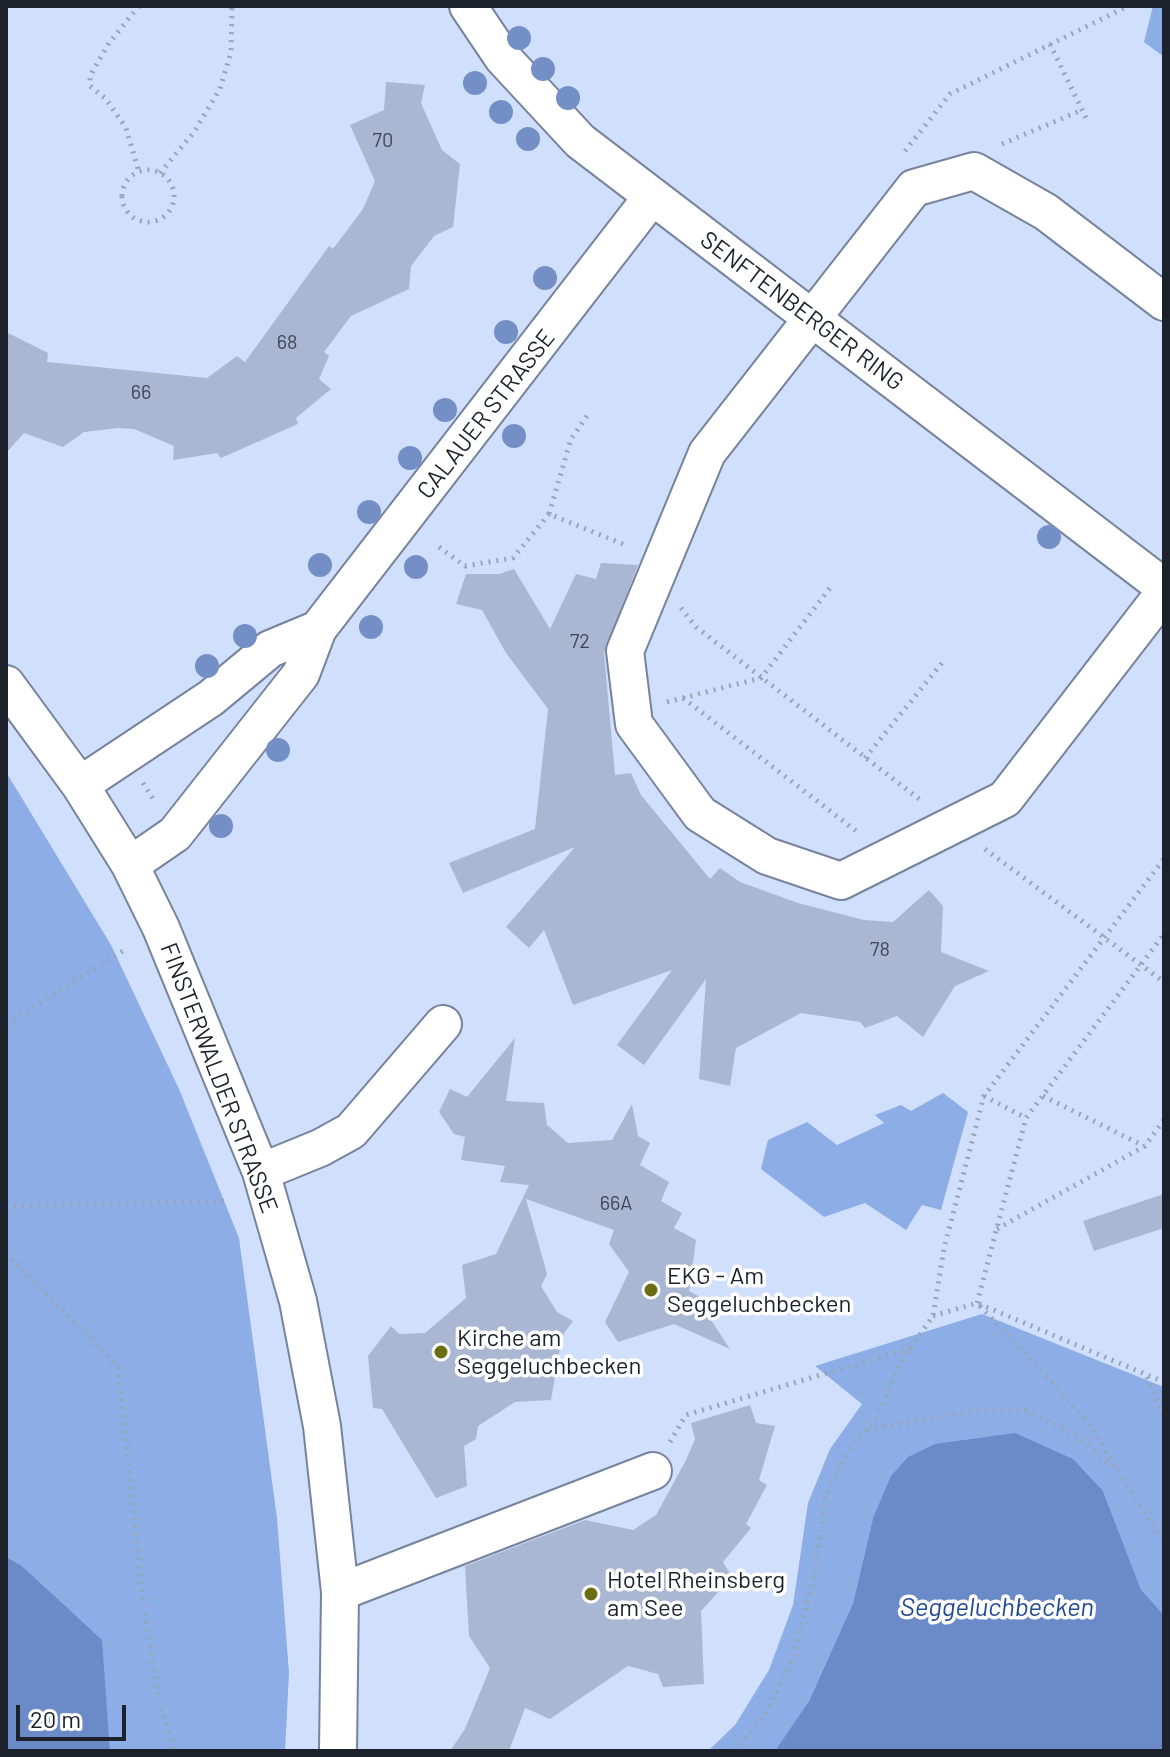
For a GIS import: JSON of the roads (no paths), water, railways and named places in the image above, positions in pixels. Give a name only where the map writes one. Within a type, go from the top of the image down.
[{"type":"street","name":"SENFTENBERGER RING","points":[[468,6],[503,58],[580,141],[651,198],[813,317],[1164,590]]},
{"type":"street","points":[[1164,302],[1046,212],[974,171],[914,188],[707,453],[625,651],[634,724],[700,814],[767,856],[841,881],[1005,799],[1164,590]]},
{"type":"street","name":"CALAUER STRASSE","points":[[130,865],[175,834],[301,674],[318,629],[651,198]]},
{"type":"street","name":"CALAUER STRASSE","points":[[80,785],[211,698],[270,649],[318,629]]},
{"type":"street","name":"FINSTERWALDER STRASSE","points":[[6,684],[80,785],[130,865],[161,928],[261,1172],[298,1301],[322,1426],[340,1592],[338,1751]]},
{"type":"street","points":[[261,1172],[320,1148],[351,1131],[443,1024]]},
{"type":"street","points":[[340,1592],[653,1471]]},
{"type":"water","name":"Seggeluchbecken","points":[[1015,1433],[1073,1459],[1103,1491],[1141,1590],[1164,1615],[1164,1751],[775,1751],[809,1701],[853,1603],[873,1518],[891,1476],[908,1457],[935,1444]]},
{"type":"water","points":[[6,1557],[21,1565],[102,1640],[110,1751],[6,1751]]},
{"type":"place","name":"EKG - Am Seggeluchbecken","points":[[651,1290]]},
{"type":"place","name":"Kirche am Seggeluchbecken","points":[[441,1352]]},
{"type":"place","name":"Hotel Rheinsberg am See","points":[[591,1594]]}]
